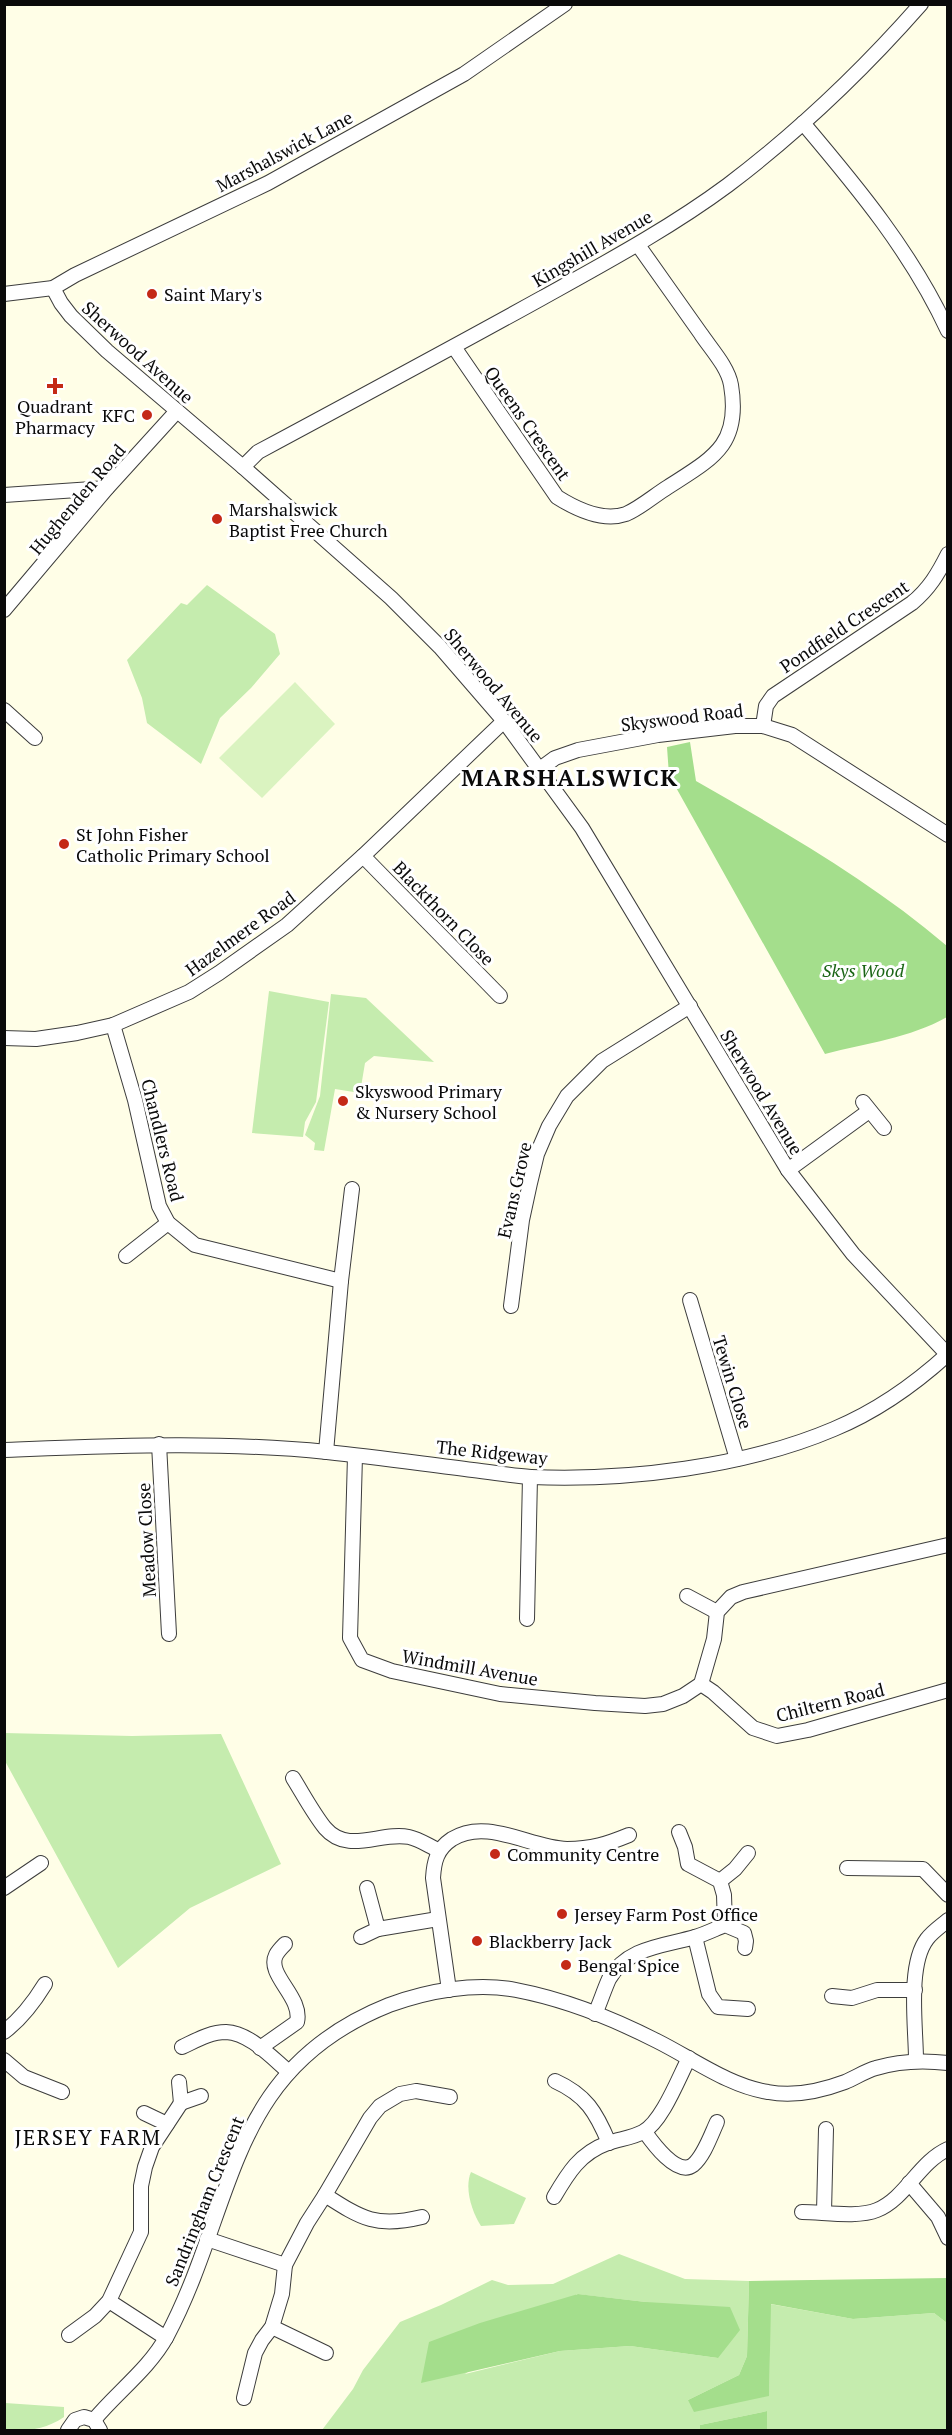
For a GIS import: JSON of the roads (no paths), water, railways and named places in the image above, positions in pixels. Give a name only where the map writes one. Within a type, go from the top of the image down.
[{"type":"street","name":"Marshalswick Lane","points":[[4,294],[53,288],[75,275],[268,183],[464,74],[565,4]]},
{"type":"street","name":"Kingshill Avenue","points":[[243,467],[258,452],[638,245],[728,185],[803,123],[892,37],[921,4]]},
{"type":"street","points":[[803,123],[858,189],[908,258],[948,331]]},
{"type":"street","name":"Queens Crescent","points":[[454,347],[557,497],[574,508],[601,516],[625,514],[707,462],[730,433],[734,408],[730,381],[717,358],[638,245]]},
{"type":"street","name":"Sherwood Avenue","points":[[53,288],[61,303],[82,328],[391,598],[440,646],[504,721],[582,828],[788,1170],[853,1254],[947,1354]]},
{"type":"street","name":"Hughenden Road","points":[[4,610],[107,488],[177,411]]},
{"type":"street","points":[[4,495],[107,488]]},
{"type":"street","name":"Pondfield Crescent","points":[[763,726],[766,706],[773,696],[912,603],[942,580],[948,554]]},
{"type":"street","points":[[4,710],[34,738]]},
{"type":"street","name":"Hazelmere Road","points":[[4,1038],[36,1039],[112,1025],[189,992],[219,973],[287,925],[504,721]]},
{"type":"street","name":"Skyswood Road","points":[[540,769],[555,758],[578,750],[658,735],[735,726],[763,726],[792,735],[948,835]]},
{"type":"street","name":"Blackthorn Close","points":[[363,856],[500,996]]},
{"type":"street","name":"Evans Grove","points":[[511,1306],[522,1220],[535,1164],[549,1126],[567,1096],[602,1061],[690,1006]]},
{"type":"street","name":"Chandlers Road","points":[[112,1025],[135,1100],[159,1206],[168,1223],[195,1245],[341,1281]]},
{"type":"street","points":[[788,1170],[866,1107],[884,1128]]},
{"type":"street","points":[[326,1452],[341,1281],[352,1189]]},
{"type":"street","points":[[126,1256],[168,1223]]},
{"type":"street","name":"Tewin Close","points":[[690,1299],[689,1318],[737,1459]]},
{"type":"street","name":"The Ridgeway","points":[[4,1450],[159,1444],[326,1452],[530,1477],[594,1476],[672,1470],[737,1459],[835,1429],[879,1405],[928,1372],[947,1354]]},
{"type":"street","name":"Meadow Close","points":[[159,1444],[169,1634]]},
{"type":"street","name":"Windmill Avenue","points":[[355,1456],[350,1638],[362,1660],[392,1671],[500,1694],[595,1703],[663,1704],[683,1696],[700,1684]]},
{"type":"street","points":[[527,1619],[530,1477]]},
{"type":"street","points":[[700,1684],[714,1639],[717,1612],[731,1597],[743,1592],[948,1545]]},
{"type":"street","points":[[687,1596],[717,1612]]},
{"type":"street","name":"Chiltern Road","points":[[700,1684],[713,1692],[753,1728],[777,1736],[808,1730],[948,1690]]},
{"type":"street","points":[[293,1778],[326,1829],[337,1838],[349,1842],[399,1836],[411,1837],[438,1850]]},
{"type":"street","points":[[449,1990],[433,1878],[438,1850],[457,1836],[471,1831],[486,1831],[565,1849],[597,1848],[629,1835]]},
{"type":"street","points":[[679,1832],[688,1864],[720,1881],[724,1895],[725,1925]]},
{"type":"street","points":[[720,1881],[735,1869],[748,1853]]},
{"type":"street","points":[[4,1888],[41,1863]]},
{"type":"street","points":[[847,1868],[923,1869],[948,1895]]},
{"type":"street","points":[[367,1888],[378,1929]]},
{"type":"street","points":[[361,1937],[378,1929],[438,1919]]},
{"type":"street","points":[[916,2060],[915,1990],[918,1955],[927,1939],[948,1920]]},
{"type":"street","points":[[595,2014],[610,1979],[620,1965],[632,1956],[654,1947],[695,1937],[725,1925],[744,1933],[745,1948]]},
{"type":"street","points":[[695,1937],[709,1994],[718,2007],[748,2009]]},
{"type":"street","points":[[260,2048],[297,2022],[299,2013],[296,2003],[275,1969],[276,1955],[285,1944]]},
{"type":"street","points":[[4,2032],[15,2024],[45,1984]]},
{"type":"street","name":"Sandringham Crescent","points":[[97,2425],[166,2338],[186,2296],[239,2152],[268,2097],[288,2072],[326,2038],[364,2016],[412,1996],[490,1987],[511,1989],[536,1994],[595,2014],[654,2039],[745,2087],[771,2093],[808,2093],[846,2082],[875,2068],[916,2060],[948,2063]]},
{"type":"street","points":[[832,1996],[852,1998],[877,1990],[915,1990]]},
{"type":"street","points":[[182,2047],[210,2035],[227,2032],[246,2039],[260,2048],[288,2072]]},
{"type":"street","points":[[554,2198],[573,2166],[589,2152],[609,2142],[645,2132],[664,2109],[689,2058]]},
{"type":"street","points":[[4,2060],[24,2077],[62,2092]]},
{"type":"street","points":[[555,2081],[574,2090],[591,2108],[598,2117],[609,2142]]},
{"type":"street","points":[[179,2082],[181,2103]]},
{"type":"street","points":[[244,2398],[255,2354],[272,2327],[282,2294],[285,2265],[307,2223],[370,2118],[380,2106],[400,2094],[416,2091],[450,2097]]},
{"type":"street","points":[[69,2335],[95,2316],[109,2301],[141,2232],[141,2186],[152,2148],[181,2103],[201,2096]]},
{"type":"street","points":[[144,2113],[167,2124]]},
{"type":"street","points":[[645,2132],[659,2152],[675,2163],[687,2167],[698,2158],[717,2122]]},
{"type":"street","points":[[824,2212],[826,2128]]},
{"type":"street","points":[[802,2212],[861,2213],[876,2210],[890,2202],[936,2155],[948,2149]]},
{"type":"street","points":[[909,2183],[938,2217],[948,2238]]},
{"type":"street","points":[[325,2195],[368,2220],[407,2220],[422,2217]]},
{"type":"street","points":[[207,2239],[285,2265]]},
{"type":"street","points":[[109,2301],[166,2338]]},
{"type":"street","points":[[272,2327],[326,2354]]},
{"type":"street","points":[[68,2430],[72,2423],[80,2418],[97,2425]]},
{"type":"place","name":"Saint Mary's","points":[[152,294]]},
{"type":"place","name":"Quadrant Pharmacy","points":[[55,386]]},
{"type":"place","name":"KFC","points":[[147,415]]},
{"type":"place","name":"Marshalswick Baptist Free Church","points":[[217,519]]},
{"type":"place","name":"St John Fisher Catholic Primary School","points":[[64,844]]},
{"type":"place","name":"Skyswood Primary & Nursery School","points":[[343,1101]]},
{"type":"place","name":"Community Centre","points":[[495,1854]]},
{"type":"place","name":"Jersey Farm Post Office","points":[[562,1914]]},
{"type":"place","name":"Blackberry Jack","points":[[477,1941]]},
{"type":"place","name":"Bengal Spice","points":[[566,1965]]},
{"type":"district","name":"MARSHALSWICK","points":[[570,777]]},
{"type":"district","name":"JERSEY FARM","points":[[88,2137]]},
{"type":"park label","name":"Skys Wood","points":[[863,970]]}]
